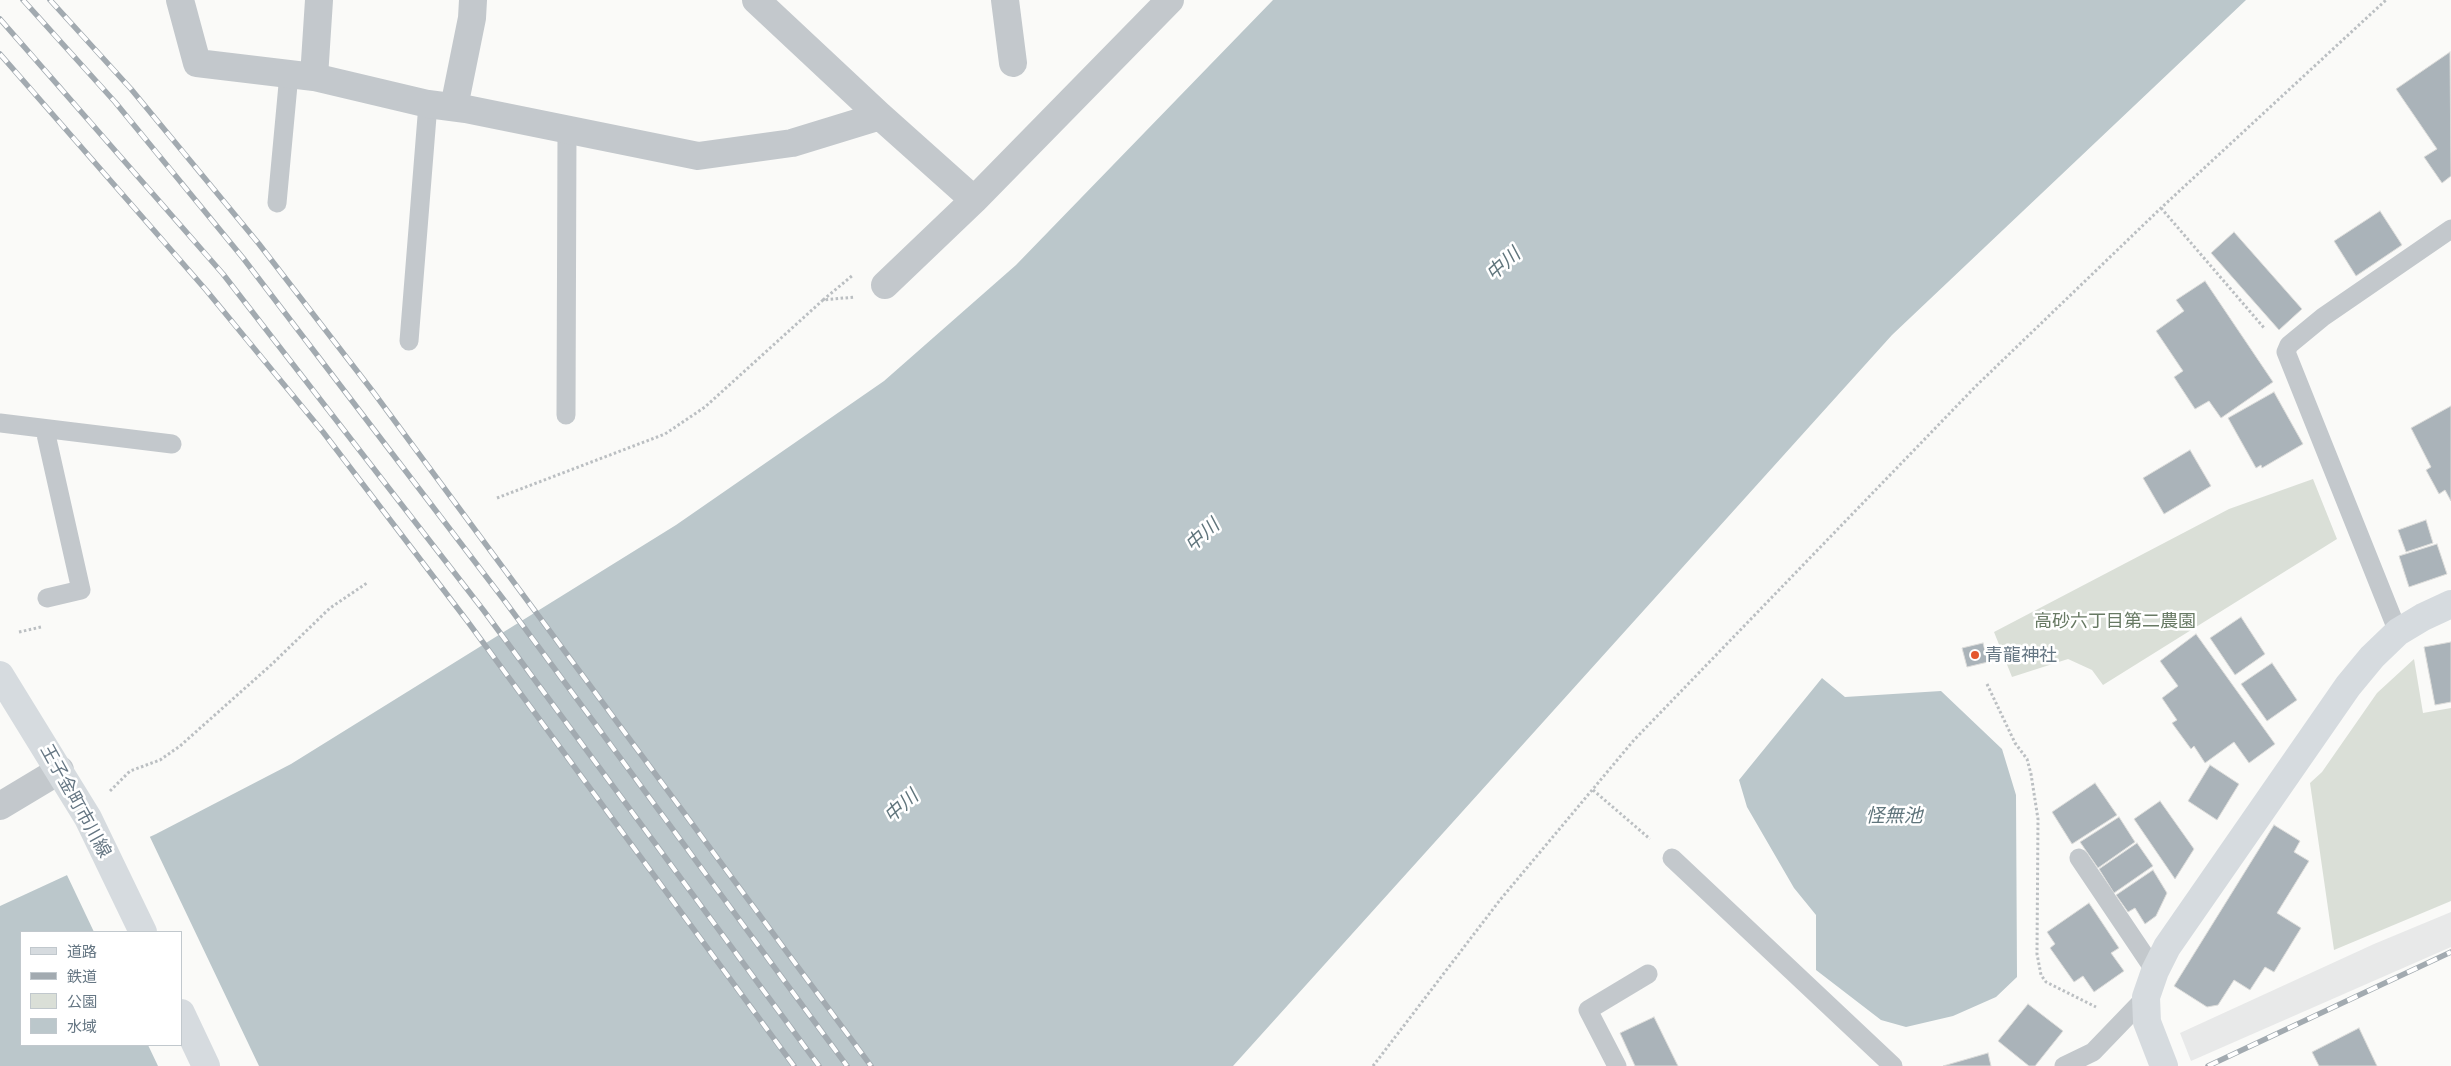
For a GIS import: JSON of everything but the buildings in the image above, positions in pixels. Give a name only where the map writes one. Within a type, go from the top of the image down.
[{"type":"street","points":[[180,0],[197,63],[301,76],[441,106],[698,156],[792,143],[880,116]]},
{"type":"street","points":[[301,76],[319,0]]},
{"type":"street","points":[[441,106],[472,18],[473,0]]},
{"type":"street","points":[[756,0],[880,116],[974,200]]},
{"type":"street","points":[[1005,0],[1014,63]]},
{"type":"street","points":[[885,285],[974,200],[1170,0]]},
{"type":"street","points":[[2164,1066],[2147,1022],[2146,997],[2154,971],[2178,931],[2348,686],[2372,657],[2398,632],[2423,617],[2451,604]]},
{"type":"street","name":"王子金町市川線","points":[[0,675],[88,818],[143,931]]},
{"type":"street","points":[[0,806],[60,770]]},
{"type":"street","points":[[182,1015],[206,1066]]},
{"type":"lane","points":[[277,203],[301,76]]},
{"type":"lane","points":[[409,341],[441,106]]},
{"type":"lane","points":[[566,415],[567,131]]},
{"type":"lane","points":[[2398,632],[2286,352],[2289,345],[2323,317],[2451,229]]},
{"type":"lane","points":[[0,423],[172,444]]},
{"type":"lane","points":[[45,430],[81,590],[46,598]]},
{"type":"lane","points":[[1672,858],[1894,1066]]},
{"type":"lane","points":[[2079,858],[2154,971]]},
{"type":"lane","points":[[1617,1066],[1588,1010],[1648,974]]},
{"type":"lane","points":[[2064,1066],[2093,1052],[2146,997]]},
{"type":"path","points":[[1373,1066],[1500,900],[1634,740],[1976,386],[2161,208],[2386,0]]},
{"type":"path","points":[[2161,208],[2286,352]]},
{"type":"path","points":[[497,498],[665,434],[705,408],[823,300],[853,297],[885,285]]},
{"type":"path","points":[[108,793],[130,771],[160,760],[180,746],[271,665],[330,608],[367,583]]},
{"type":"path","points":[[19,632],[48,625]]},
{"type":"path","points":[[1987,684],[2016,742],[2027,759],[2031,774],[2038,819],[2037,954],[2041,975],[2046,982],[2124,1021]]},
{"type":"path","points":[[1593,790],[1672,858]]},
{"type":"shaded area","points":[[2451,912],[2451,947],[2191,1061],[2180,1033],[2374,944]]},
{"type":"green space","name":"高砂六丁目第二農園","points":[[2313,479],[2337,539],[2103,685],[2092,670],[2068,659],[2012,677],[1994,632],[2229,509]]},
{"type":"green space","points":[[2414,659],[2423,713],[2451,708],[2451,901],[2334,950],[2310,783],[2322,772],[2377,693]]},
{"type":"water","name":"中川","points":[[1273,0],[2246,0],[1892,335],[1233,1066],[0,1066],[0,906],[156,834],[291,764],[676,525],[884,381],[1016,265]]},
{"type":"water","name":"怪無池","points":[[1822,678],[1845,697],[1941,691],[2002,749],[2016,795],[2017,977],[1996,997],[1953,1016],[1906,1027],[1881,1020],[1816,970],[1816,915],[1794,888],[1747,807],[1739,780]]},
{"type":"pier","points":[[149,835],[259,1066],[158,1066],[148,1046],[182,1046],[182,931],[94,931],[66,873]]},
{"type":"railway","points":[[23,0],[115,102],[243,258],[504,600],[847,1066]]},
{"type":"railway","points":[[50,0],[131,89],[259,244],[374,393],[871,1066]]},
{"type":"railway","points":[[0,19],[223,274],[484,611],[819,1066]]},
{"type":"railway","points":[[0,54],[206,290],[323,432],[468,622],[794,1066]]},
{"type":"railway","points":[[2208,1066],[2451,952]]},
{"type":"place","name":"青龍神社","points":[[1975,655]]}]
